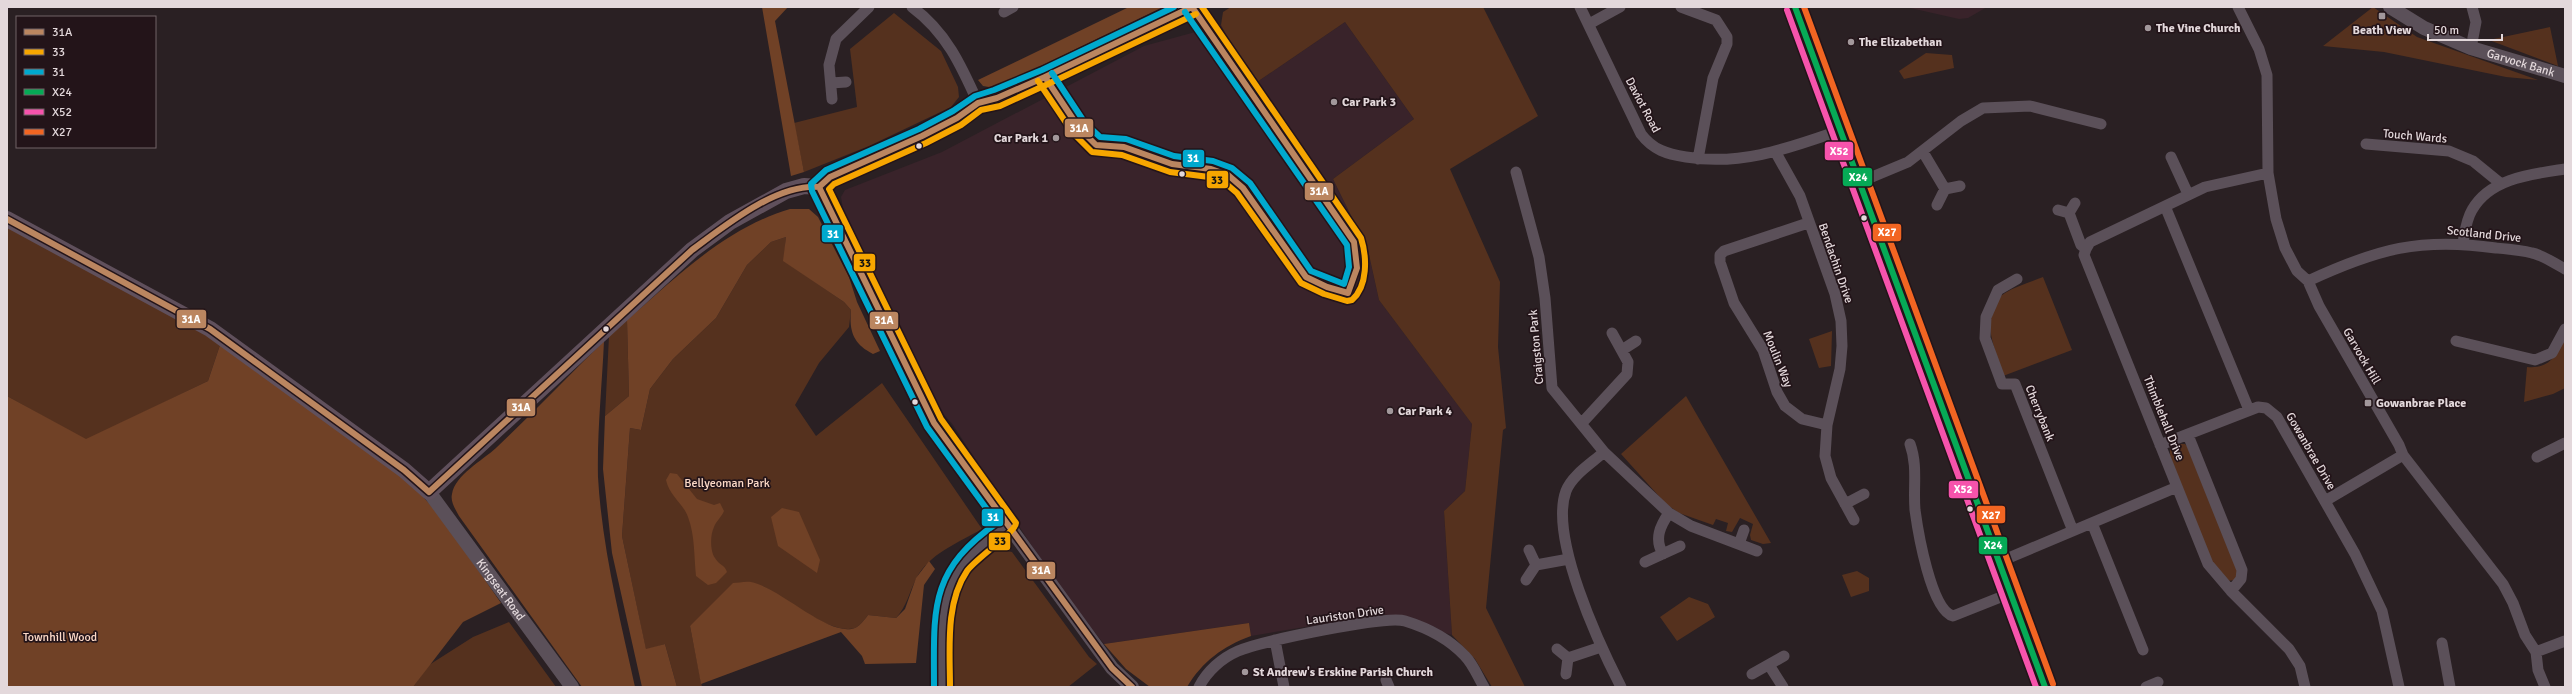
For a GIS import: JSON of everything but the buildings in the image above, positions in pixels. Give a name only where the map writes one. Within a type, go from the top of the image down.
[{"type":"main road","points":[[7,219],[210,329],[404,470],[428,492],[666,271],[703,241],[736,218],[786,191],[804,186],[819,187],[830,177],[922,136],[957,118],[978,103],[997,98],[1032,83],[1193,7]]},
{"type":"main road","points":[[1795,7],[2045,687]]},
{"type":"street","points":[[832,99],[829,65],[836,39],[869,7]]},
{"type":"street","points":[[912,7],[937,28],[949,44],[978,103]]},
{"type":"street","name":"Daviot Road","points":[[1580,7],[1646,141],[1658,150],[1698,159],[1737,160],[1776,153],[1841,130]]},
{"type":"street","points":[[1588,24],[1620,7]]},
{"type":"street","points":[[1681,7],[1716,20],[1727,36],[1727,44],[1712,78],[1698,159]]},
{"type":"street","name":"Garvock Hill","points":[[2238,7],[2260,48],[2267,75],[2269,93],[2268,173],[2276,219],[2285,248],[2297,271],[2308,281],[2319,306],[2399,444],[2403,455],[2450,518],[2490,564],[2514,603],[2525,635],[2536,652],[2538,670],[2545,687]]},
{"type":"street","name":"Garvock Bank","points":[[2390,7],[2424,28],[2471,48],[2565,76]]},
{"type":"street","points":[[2471,48],[2476,22],[2472,7]]},
{"type":"street","points":[[831,83],[846,82]]},
{"type":"street","points":[[1860,182],[1908,162],[1961,121],[1983,108],[2030,106],[2101,124]]},
{"type":"street","name":"Touch Wards","points":[[2366,144],[2449,151],[2473,161],[2500,183]]},
{"type":"street","points":[[1922,152],[1945,189]]},
{"type":"street","name":"Bendachin Drive","points":[[1776,153],[1800,196],[1808,223],[1835,294],[1841,321],[1842,346],[1840,369],[1824,442],[1828,470],[1854,520]]},
{"type":"street","points":[[2171,157],[2188,194]]},
{"type":"street","points":[[2463,243],[2472,209],[2500,183],[2533,174],[2565,169]]},
{"type":"street","name":"Craigston Park","points":[[1516,172],[1539,257],[1545,298],[1549,371],[1552,388],[1604,452],[1669,513],[1691,526],[1757,551]]},
{"type":"street","points":[[2086,249],[2090,242],[2188,194],[2205,187],[2268,173]]},
{"type":"street","points":[[1945,189],[1960,186]]},
{"type":"street","points":[[819,187],[934,423],[1112,668],[1132,687]]},
{"type":"street","points":[[1937,206],[1945,189]]},
{"type":"street","points":[[2058,210],[2069,213],[2075,203]]},
{"type":"street","points":[[2160,445],[2249,410],[2165,206]]},
{"type":"street","name":"Thimblehall Drive","points":[[2069,213],[2081,245],[2086,249],[2084,255],[2208,564],[2231,591],[2289,649],[2300,666],[2305,687]]},
{"type":"street","name":"Moulin Way","points":[[1808,223],[1724,251],[1720,255],[1720,262],[1734,303],[1763,350],[1777,392],[1785,406],[1802,418],[1827,425]]},
{"type":"street","name":"Scotland Drive","points":[[2308,281],[2349,262],[2399,248],[2424,244],[2463,243],[2533,253],[2565,269]]},
{"type":"street","name":"Cherrybank","points":[[2017,280],[1998,290],[1986,317],[1985,338],[2002,384],[2015,384],[2073,531]]},
{"type":"street","points":[[2456,341],[2535,360],[2552,353],[2565,329]]},
{"type":"street","points":[[1581,424],[1627,374],[1628,362],[1612,333]]},
{"type":"street","points":[[1622,350],[1636,341]]},
{"type":"street","name":"Gowanbrae Drive","points":[[2249,410],[2266,408],[2277,417],[2355,554],[2382,611],[2399,687]]},
{"type":"street","name":"Thimblehall Drive","points":[[2188,435],[2242,570],[2241,578],[2231,591]]},
{"type":"street","points":[[2537,457],[2565,443]]},
{"type":"street","points":[[1910,444],[1916,466],[1915,509],[1919,536],[1925,563],[1942,610],[1953,616],[2011,594]]},
{"type":"street","points":[[1604,452],[1579,474],[1566,490],[1561,522],[1569,559],[1601,647],[1621,687]]},
{"type":"street","points":[[2325,501],[2403,455]]},
{"type":"street","points":[[1999,562],[2177,487]]},
{"type":"street","name":"Kingseat Road","points":[[428,492],[572,687]]},
{"type":"street","points":[[1845,504],[1864,494]]},
{"type":"street","points":[[1663,554],[1659,547],[1659,526],[1669,513]]},
{"type":"street","points":[[2092,523],[2143,650]]},
{"type":"street","points":[[942,687],[943,618],[950,581],[971,553],[1008,525]]},
{"type":"street","points":[[1739,544],[1744,530]]},
{"type":"street","points":[[1645,562],[1680,546]]},
{"type":"street","points":[[1529,550],[1536,565]]},
{"type":"street","points":[[1526,580],[1536,565],[1569,559]]},
{"type":"street","name":"Lauriston Drive","points":[[1199,687],[1220,661],[1238,651],[1275,640],[1354,625],[1403,620],[1434,632],[1466,657],[1484,687]]},
{"type":"street","points":[[1275,640],[1284,687]]},
{"type":"street","points":[[2536,652],[2565,641]]},
{"type":"street","points":[[2442,643],[2450,687]]},
{"type":"street","points":[[1568,658],[1601,647]]},
{"type":"street","points":[[1557,649],[1568,658]]},
{"type":"street","points":[[1752,674],[1784,656]]},
{"type":"street","points":[[1566,674],[1568,658]]},
{"type":"street","points":[[1769,665],[1783,687]]},
{"type":"street","points":[[2146,687],[2158,682]]},
{"type":"shaded area","points":[[1906,7],[1987,7],[1968,18],[1959,19]]},
{"type":"shaded area","points":[[1345,22],[1414,119],[1333,179],[1368,250],[1379,300],[1472,424],[1465,491],[1444,511],[1452,635],[1383,614],[1251,636],[1249,623],[1104,644],[1058,586],[953,425],[936,405],[844,214],[841,197],[845,190],[942,152],[1144,46],[1221,25],[1234,50],[1257,82]]},
{"type":"green space","points":[[762,7],[788,7],[775,21],[804,172],[791,176]]},
{"type":"green space","points":[[1129,7],[1163,7],[995,88],[983,86],[978,80]]},
{"type":"green space","points":[[1231,7],[1483,7],[1538,116],[1450,169],[1500,282],[1498,347],[1506,428],[1503,430],[1486,608],[1525,687],[1492,687],[1475,659],[1452,635],[1444,511],[1465,491],[1472,424],[1379,300],[1368,250],[1333,179],[1414,119],[1345,22],[1257,82],[1234,50],[1221,25],[1223,12]]},
{"type":"green space","points":[[2373,7],[2417,37],[2538,80],[2506,77],[2384,52],[2323,46]]},
{"type":"green space","points":[[894,13],[941,51],[958,87],[959,97],[951,107],[869,146],[804,172],[794,123],[857,107],[850,49]]},
{"type":"green space","points":[[2550,27],[2558,66],[2489,40]]},
{"type":"green space","points":[[1926,53],[1952,55],[1954,68],[1904,79],[1899,71]]},
{"type":"green space","points":[[790,209],[809,209],[818,217],[849,277],[857,302],[880,351],[873,354],[861,346],[857,341],[852,331],[851,310],[844,302],[783,261],[786,237],[771,242],[747,265],[716,318],[673,359],[650,389],[641,430],[630,428],[622,536],[646,649],[665,644],[677,687],[642,687],[612,553],[603,469],[605,416],[629,396],[627,320],[683,271],[723,241],[766,217]]},
{"type":"green space","points":[[7,226],[221,342],[208,381],[86,440],[7,396]]},
{"type":"green space","name":"Bellyeoman Park","points":[[786,237],[784,261],[844,302],[851,310],[849,327],[819,363],[795,405],[816,436],[882,383],[982,529],[945,550],[928,562],[921,570],[905,604],[896,618],[868,615],[861,624],[855,628],[846,629],[821,621],[795,607],[763,586],[690,626],[702,687],[677,687],[665,644],[646,650],[622,536],[630,428],[641,430],[650,389],[673,359],[716,318],[747,265],[771,242]]},
{"type":"green space","points":[[2043,277],[2072,350],[2003,376],[1990,332],[1991,310],[1996,300],[2005,293]]},
{"type":"green space","points":[[627,320],[629,396],[605,416],[609,336]]},
{"type":"green space","points":[[1832,331],[1831,366],[1819,368],[1809,339]]},
{"type":"green space","points":[[2565,338],[2565,388],[2553,394],[2524,402],[2527,367],[2541,366],[2551,360],[2555,356]]},
{"type":"green space","points":[[604,341],[598,443],[600,504],[612,583],[635,687],[582,687],[459,516],[452,500],[454,487],[458,480],[470,468],[496,448]]},
{"type":"green space","name":"Townhill Wood","points":[[221,342],[410,482],[442,518],[501,603],[463,622],[413,687],[7,687],[7,396],[86,439],[208,381]]},
{"type":"green space","points":[[1686,396],[1771,543],[1763,544],[1751,540],[1750,535],[1753,524],[1740,518],[1732,532],[1726,531],[1728,523],[1716,519],[1713,525],[1679,513],[1666,504],[1621,454]]},
{"type":"green space","points":[[2177,444],[2185,444],[2189,448],[2239,573],[2234,580],[2228,581],[2211,560],[2170,456],[2170,450]]},
{"type":"green space","points":[[670,473],[677,474],[697,499],[714,505],[720,503],[724,511],[714,527],[711,543],[713,555],[727,572],[716,583],[708,585],[696,576],[693,539],[690,524],[686,512],[670,491],[668,486],[666,480]]},
{"type":"green space","points":[[782,508],[799,512],[820,560],[817,573],[778,546],[771,517]]},
{"type":"green space","points":[[994,549],[1012,552],[1089,657],[1097,664],[1068,687],[947,687],[949,639],[953,603],[958,587],[964,573],[973,562]]},
{"type":"green space","points":[[929,561],[935,569],[924,585],[916,663],[865,664],[862,656],[841,632],[701,684],[690,626],[733,583],[751,582],[762,586],[832,626],[844,629],[855,628],[861,624],[868,615],[896,618],[905,609],[916,578]]},
{"type":"green space","points":[[1857,571],[1869,578],[1869,591],[1851,597],[1842,575]]},
{"type":"green space","points":[[1689,597],[1708,604],[1715,617],[1677,641],[1660,617]]},
{"type":"green space","points":[[509,622],[556,687],[413,687],[429,665],[473,637]]},
{"type":"green space","points":[[1249,623],[1251,636],[1231,645],[1214,656],[1199,670],[1187,687],[1150,687],[1126,669],[1104,644]]},
{"type":"transit line","name":"31","points":[[934,687],[934,636],[940,594],[947,576],[958,558],[974,541],[997,523],[927,427],[812,191],[811,184],[826,170],[919,129],[953,111],[975,96],[994,90],[1042,70],[1174,7]]},
{"type":"transit line","name":"31A","points":[[1192,7],[1354,242],[1357,268],[1348,293],[1327,287],[1306,277],[1243,188],[1228,175],[1211,169],[1172,164],[1124,147],[1096,145],[1079,128],[1045,77],[1192,7]]},
{"type":"transit line","name":"33","points":[[1038,81],[1073,133],[1092,152],[1122,155],[1170,172],[1209,177],[1224,182],[1237,193],[1301,283],[1324,294],[1347,301],[1352,300],[1361,287],[1365,271],[1361,238],[1202,7]]},
{"type":"transit line","name":"X24","points":[[1795,7],[2045,687]]},
{"type":"transit line","name":"X27","points":[[1804,7],[2053,684]]},
{"type":"transit line","name":"X52","points":[[1787,10],[2036,687]]},
{"type":"transit line","name":"31","points":[[1052,73],[1085,123],[1100,137],[1126,139],[1174,156],[1213,161],[1232,168],[1250,183],[1311,271],[1344,284],[1349,267],[1347,245],[1185,12]]},
{"type":"transit line","name":"33","points":[[950,687],[950,627],[955,597],[960,584],[971,566],[1009,533],[1016,523],[941,419],[829,189],[834,184],[926,143],[961,125],[981,110],[1000,106],[1196,14]]},
{"type":"transit line","name":"31A","points":[[7,219],[210,329],[404,470],[429,492],[692,250],[736,218],[769,199],[786,192],[803,188],[819,187],[830,177],[922,136],[957,118],[978,103],[997,98],[1045,77]]},
{"type":"transit line","name":"31A","points":[[819,187],[934,423],[1112,668],[1132,687]]},
{"type":"place","name":"Beath View","points":[[2382,16]]},
{"type":"place","name":"The Vine Church","points":[[2148,28]]},
{"type":"place","name":"The Elizabethan","points":[[1851,42]]},
{"type":"place","name":"Car Park 3","points":[[1334,102]]},
{"type":"place","name":"Car Park 1","points":[[1056,138]]},
{"type":"place","name":"Gowanbrae Place","points":[[2368,403]]},
{"type":"place","name":"Car Park 4","points":[[1390,411]]},
{"type":"place","name":"St Andrew's Erskine Parish Church","points":[[1245,672]]}]
